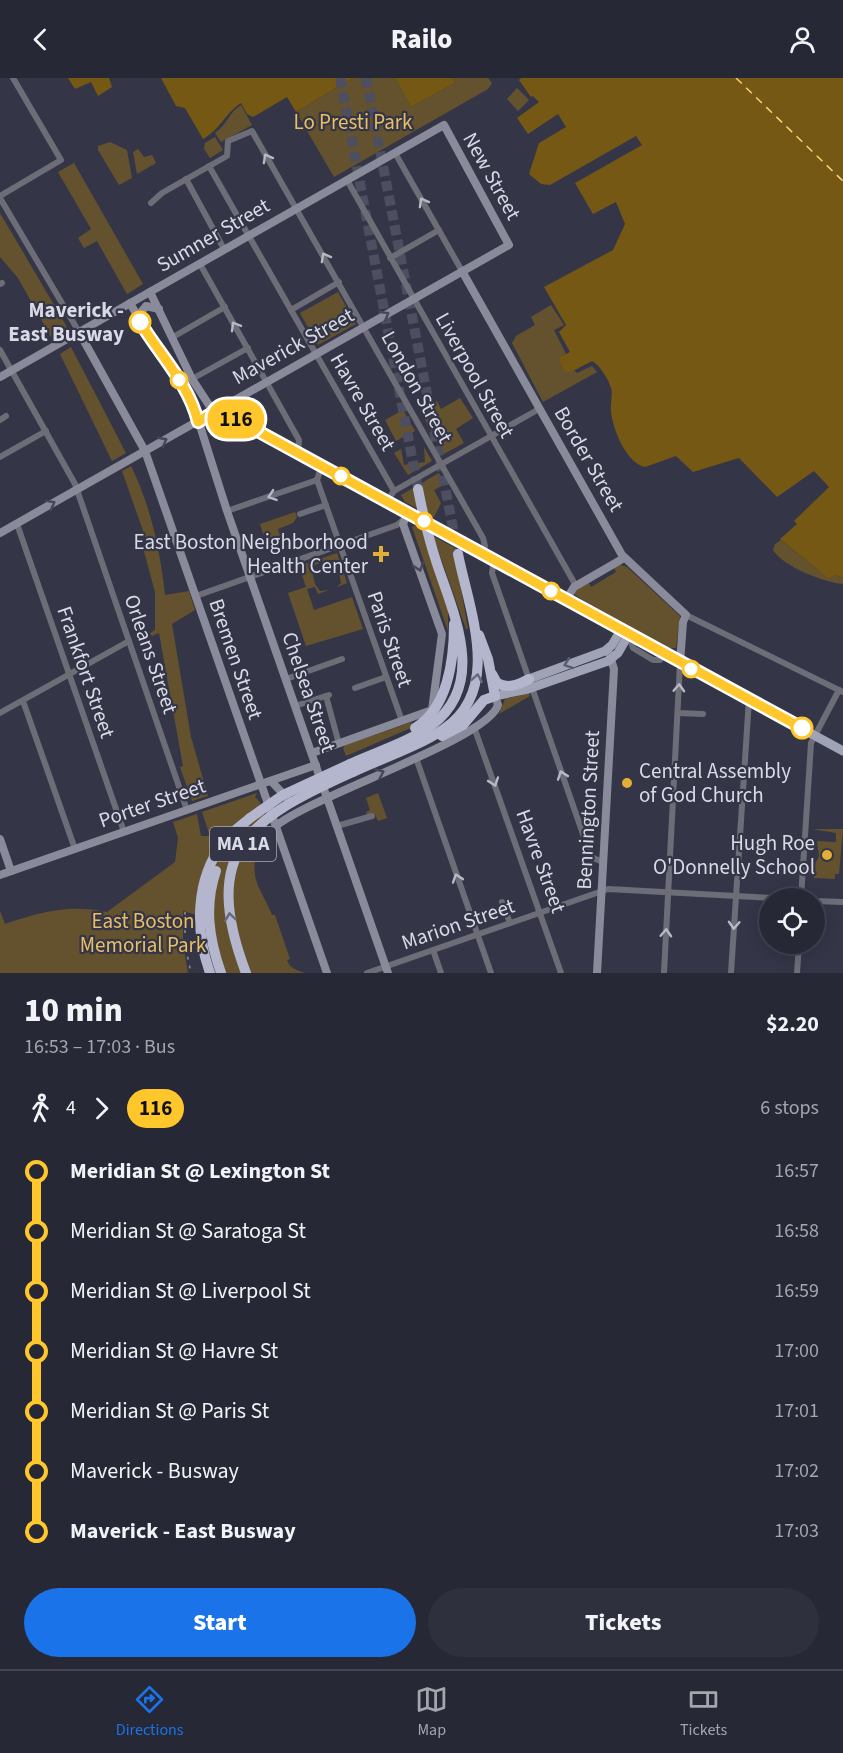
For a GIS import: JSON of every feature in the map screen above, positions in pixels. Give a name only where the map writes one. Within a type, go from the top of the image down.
[{"type":"highway","name":"MA 1A","points":[[246,973],[232,930],[228,908],[232,873],[242,846],[258,824],[278,809],[434,723],[455,693],[461,675],[463,649],[433,552],[418,489]]},
{"type":"highway","name":"MA 1A","points":[[204,915],[205,880],[214,857],[224,841],[250,818],[283,795],[351,768],[389,756],[439,732],[456,720],[468,705],[479,671],[458,554]]},
{"type":"highway","points":[[394,743],[422,723],[445,687],[451,670],[453,612]]},
{"type":"highway","points":[[389,756],[407,752],[454,731],[466,721],[483,700],[495,696],[484,645],[471,618]]},
{"type":"highway","points":[[492,674],[497,683],[505,686],[530,684]]},
{"type":"highway","points":[[204,915],[202,947],[210,973]]},
{"type":"highway","points":[[204,915],[221,973]]},
{"type":"main road","name":"Sumner Street","points":[[0,377],[444,125]]},
{"type":"main road","name":"New Street","points":[[444,125],[509,244]]},
{"type":"main road","name":"Maverick Street","points":[[0,533],[509,244]]},
{"type":"main road","name":"Border Street","points":[[462,272],[624,558],[686,615]]},
{"type":"main road","points":[[150,292],[192,379],[207,403],[217,410],[387,501],[406,516],[419,518],[843,751]]},
{"type":"main road","name":"Chelsea Street","points":[[130,303],[137,317],[165,355],[193,406],[227,511],[387,970]]},
{"type":"main road","points":[[137,317],[146,306],[160,309]]},
{"type":"main road","name":"Bremen Street","points":[[79,332],[145,451],[327,973]]},
{"type":"main road","points":[[312,753],[432,710],[442,634],[406,516]]},
{"type":"main road","points":[[566,600],[576,586],[624,558]]},
{"type":"main road","points":[[680,663],[683,622],[686,615]]},
{"type":"main road","points":[[276,826],[301,809],[416,758],[474,727],[496,711],[498,704],[495,696],[610,654],[625,632]]},
{"type":"main road","name":"Bennington Street","points":[[597,973],[614,669],[610,654]]},
{"type":"main road","name":"Porter Street","points":[[0,875],[316,765]]},
{"type":"main road","points":[[271,781],[276,789],[301,809]]},
{"type":"main road","points":[[0,839],[11,871]]},
{"type":"street","points":[[13,78],[61,160],[0,197],[79,332]]},
{"type":"street","name":"London Street","points":[[209,166],[227,156],[228,141],[252,131],[298,208],[484,540],[482,553]]},
{"type":"street","name":"Border Street","points":[[395,153],[462,272]]},
{"type":"street","points":[[151,203],[209,166]]},
{"type":"street","name":"Havre Street","points":[[209,166],[394,491]]},
{"type":"street","points":[[186,179],[225,249]]},
{"type":"street","name":"Liverpool Street","points":[[346,180],[576,586]]},
{"type":"street","points":[[390,258],[439,230]]},
{"type":"street","points":[[200,264],[299,440],[298,452]]},
{"type":"street","points":[[291,310],[339,282]]},
{"type":"street","points":[[173,337],[225,307]]},
{"type":"street","points":[[192,379],[248,348]]},
{"type":"street","name":"Orleans Street","points":[[0,350],[77,489],[188,810]]},
{"type":"street","points":[[387,501],[394,491],[539,409]]},
{"type":"street","points":[[0,456],[46,431]]},
{"type":"street","points":[[227,511],[317,480],[322,465]]},
{"type":"street","name":"Paris Street","points":[[317,480],[402,722]]},
{"type":"street","points":[[300,514],[326,505]]},
{"type":"street","points":[[196,596],[398,525],[406,516]]},
{"type":"street","name":"Frankfort Street","points":[[17,524],[124,832]]},
{"type":"street","points":[[494,560],[492,573],[591,857],[603,862]]},
{"type":"street","name":"Border Street","points":[[686,615],[841,691]]},
{"type":"street","points":[[0,713],[129,641]]},
{"type":"street","points":[[286,679],[342,659]]},
{"type":"street","points":[[664,973],[680,663]]},
{"type":"street","points":[[355,688],[386,677]]},
{"type":"street","points":[[802,888],[811,745],[814,735],[841,691]]},
{"type":"street","points":[[295,706],[327,695],[339,744]]},
{"type":"street","points":[[731,973],[749,699]]},
{"type":"street","points":[[23,701],[75,849]]},
{"type":"street","points":[[678,712],[703,714]]},
{"type":"street","name":"Havre Street","points":[[474,727],[561,973]]},
{"type":"street","points":[[416,758],[491,973]]},
{"type":"street","points":[[337,826],[372,816]]},
{"type":"street","name":"Marion Street","points":[[367,973],[387,970],[477,934],[610,889],[759,897]]},
{"type":"street","points":[[825,901],[843,902]]},
{"type":"street","points":[[502,902],[510,923]]},
{"type":"street","points":[[433,950],[441,973]]},
{"type":"street","points":[[797,973],[798,954]]},
{"type":"green space","name":"Lo Presti Park","points":[[353,78],[395,78],[411,107],[455,83],[453,78],[488,78],[492,83],[488,89],[334,177],[296,112]]},
{"type":"green space","points":[[517,88],[529,100],[518,111],[507,99]]},
{"type":"green space","points":[[241,105],[252,125],[221,142],[215,133]]},
{"type":"green space","points":[[215,137],[223,150],[210,158],[204,149],[205,143]]},
{"type":"green space","points":[[110,142],[127,150],[132,178],[119,185],[98,150],[98,146]]},
{"type":"green space","points":[[138,149],[144,157],[152,155],[156,163],[137,174],[133,152]]},
{"type":"green space","points":[[74,163],[143,284],[127,294],[97,241],[84,248],[78,238],[91,229],[58,172]]},
{"type":"green space","points":[[0,213],[67,327],[51,337],[18,278],[0,257]]},
{"type":"green space","points":[[338,292],[356,324],[318,345],[300,313]]},
{"type":"green space","points":[[551,305],[564,325],[554,330],[566,354],[558,358],[577,373],[592,366],[597,372],[543,402],[512,343],[516,336],[535,325],[531,317]]},
{"type":"green space","points":[[71,347],[126,453],[112,461],[60,354]]},
{"type":"green space","points":[[460,398],[473,418],[456,429],[464,443],[444,454],[420,411],[437,401],[441,409]]},
{"type":"green space","points":[[403,410],[415,431],[396,441],[385,420]]},
{"type":"green space","points":[[424,447],[432,461],[408,475],[394,453],[401,449],[404,465],[425,462]]},
{"type":"green space","points":[[131,466],[154,529],[165,595],[189,591],[195,610],[172,624],[191,737],[208,796],[192,801],[180,767],[183,766],[159,633],[152,636],[150,633],[155,630],[155,592],[143,548],[148,545],[122,471]]},
{"type":"green space","points":[[439,473],[445,484],[434,490],[441,503],[434,517],[405,502],[401,495]]},
{"type":"green space","points":[[295,512],[297,517],[293,523],[278,529],[280,536],[269,540],[266,533],[263,534],[260,524]]},
{"type":"green space","points":[[412,527],[424,530],[448,607],[448,631]]},
{"type":"green space","points":[[433,536],[464,553],[455,555],[468,629],[466,629]]},
{"type":"green space","points":[[781,540],[829,579],[835,575],[843,578],[843,584],[815,577],[786,562],[773,550],[775,544]]},
{"type":"green space","points":[[337,553],[347,583],[337,587],[341,583],[338,568],[332,560],[326,560],[311,567],[315,584],[320,591],[329,590],[318,594],[315,587],[307,589],[314,610],[352,597],[363,629],[306,646],[288,593],[306,587],[299,566]]},
{"type":"green space","points":[[620,565],[627,567],[680,616],[676,648],[666,648],[663,644],[617,622],[575,595],[575,591],[588,582],[591,587],[616,572],[614,568]]},
{"type":"green space","points":[[529,693],[530,696],[499,714],[505,699]]},
{"type":"green space","points":[[412,722],[413,727],[346,756],[343,748],[345,745]]},
{"type":"green space","name":"East Boston Memorial Park","points":[[257,793],[255,797],[260,802],[271,840],[257,851],[256,878],[272,915],[275,915],[290,959],[287,960],[288,963],[294,969],[305,973],[225,973],[196,915],[183,911],[183,945],[188,973],[0,973],[0,911],[5,924],[55,910],[80,909],[107,912],[175,862],[178,838],[173,822],[197,814],[201,836],[210,836],[202,812]]},
{"type":"green space","points":[[378,793],[387,818],[378,821],[375,814],[368,817],[366,812],[370,810],[366,798]]},
{"type":"green space","name":"Hugh Roe O'Donnelly School","points":[[812,829],[843,829],[839,874],[835,874],[835,879],[814,878],[813,868],[819,856],[817,841],[836,842],[836,833]]},
{"type":"shaded area","points":[[68,78],[109,78],[112,87],[98,96],[91,82],[75,89]]},
{"type":"shaded area","points":[[161,78],[353,78],[296,112],[287,97],[253,117],[247,114],[241,103],[203,139],[185,108],[176,106]]},
{"type":"shaded area","points":[[395,78],[453,78],[455,83],[411,107]]},
{"type":"shaded area","points":[[521,78],[843,78],[843,578],[835,575],[829,579],[780,539],[797,524],[794,521],[829,487],[814,471],[777,497],[739,458],[693,472],[676,456],[645,467],[632,459],[618,436],[611,412],[611,388],[601,369],[592,361],[573,371],[565,372],[558,358],[570,352],[559,332],[566,325],[544,287],[613,250],[625,224],[616,202],[593,214],[575,183],[642,145],[636,136],[550,185],[541,184],[529,174],[539,143],[566,127],[558,114],[528,134],[517,118],[539,102],[533,96],[531,97],[519,80]]},
{"type":"ferry route","points":[[736,78],[843,181]]},
{"type":"tunnel","points":[[340,78],[418,489]]},
{"type":"tunnel","points":[[366,78],[458,554]]},
{"type":"railway","points":[[185,912],[185,945],[191,973]]},
{"type":"bus line","name":"116","points":[[140,322],[165,355],[195,410],[198,422],[217,410],[230,416],[802,728]]},
{"type":"place","name":"Maverick - East Busway","points":[[140,322]]},
{"type":"place","name":"East Boston Neighborhood Health Center","points":[[381,554]]},
{"type":"place","name":"Central Assembly of God Church","points":[[627,783]]},
{"type":"place","name":"Hugh Roe O'Donnelly School","points":[[827,855]]}]
